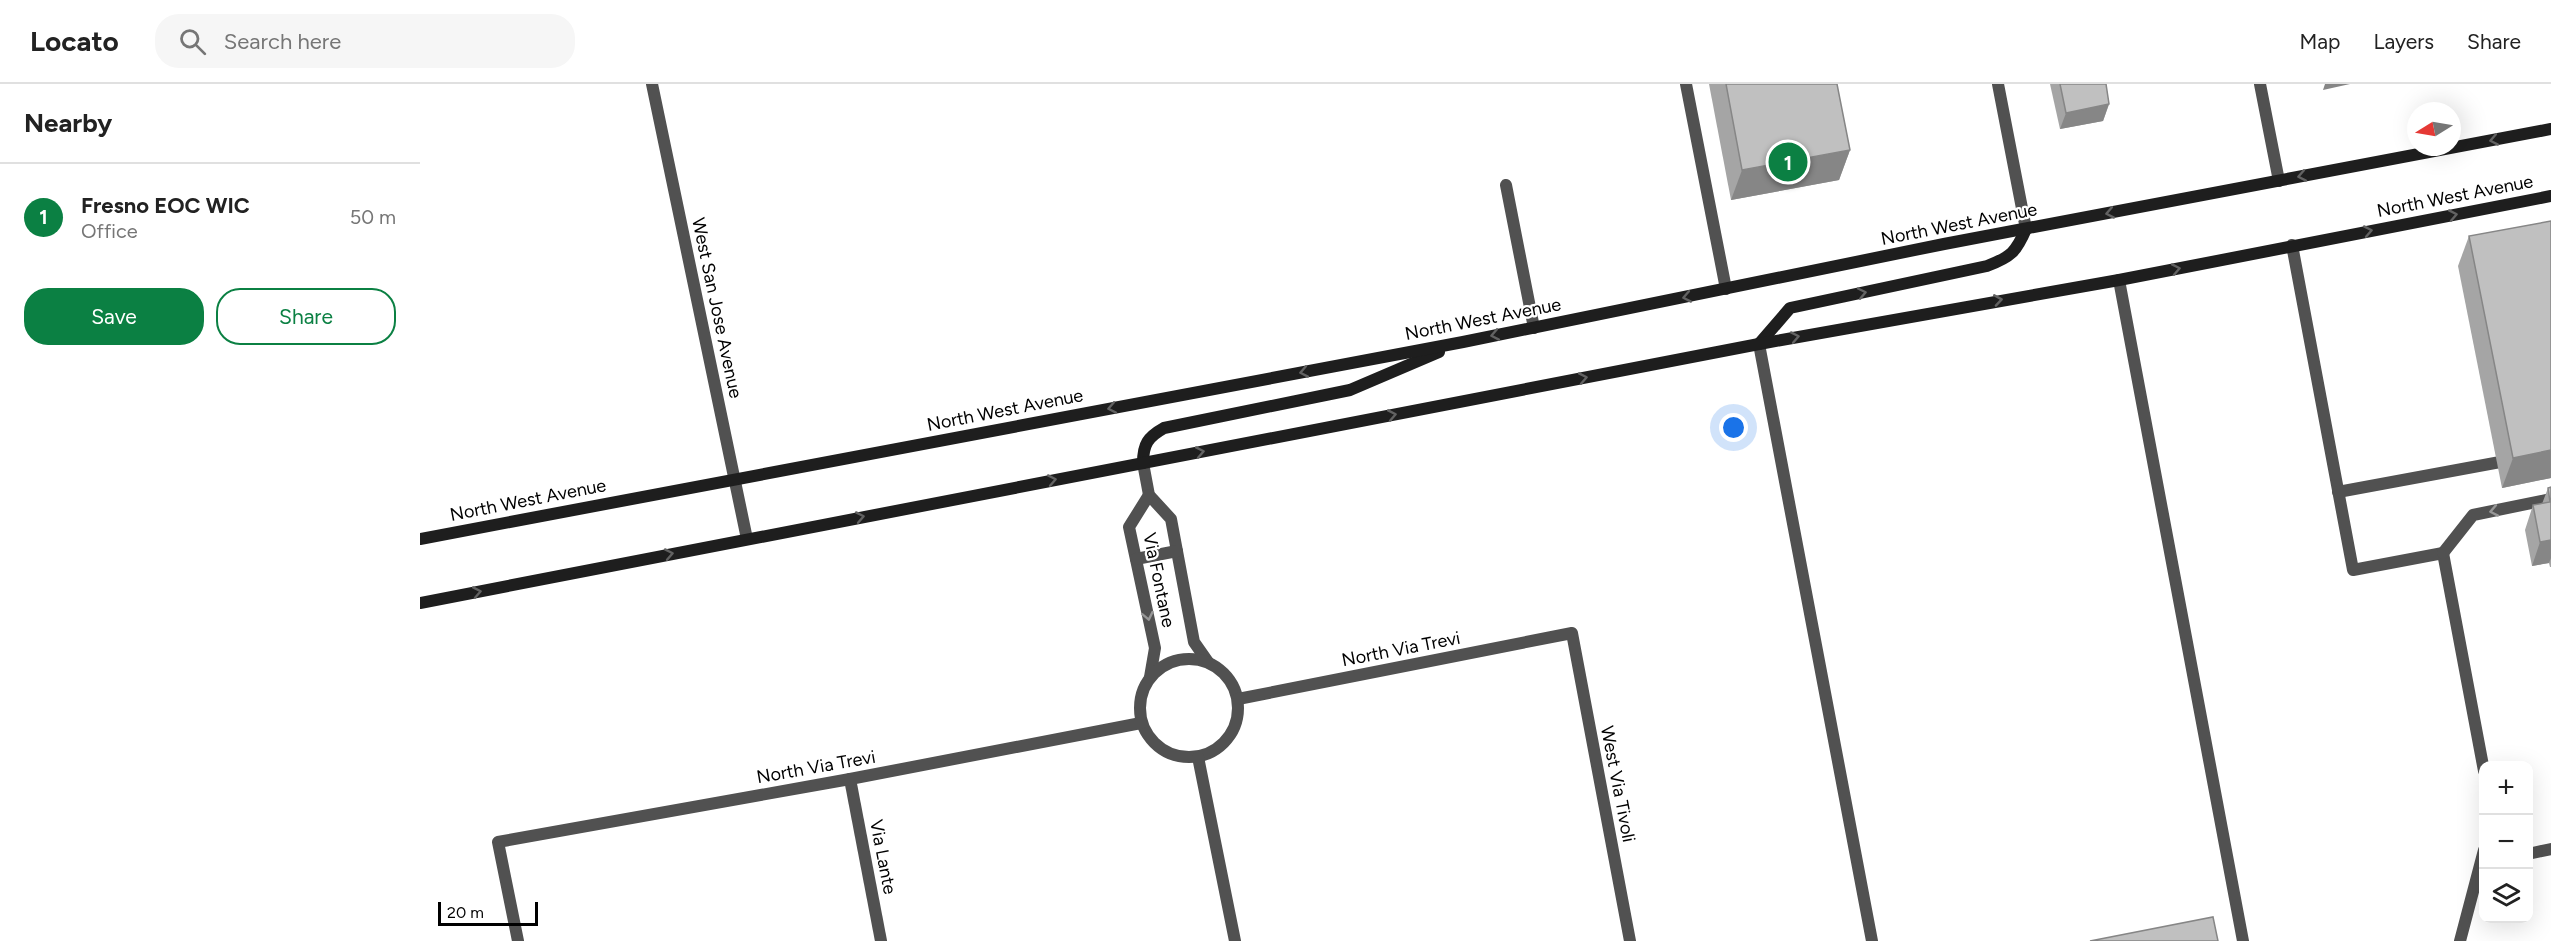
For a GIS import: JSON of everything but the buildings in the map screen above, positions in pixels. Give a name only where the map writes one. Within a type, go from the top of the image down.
[{"type":"main road","name":"North West Avenue","points":[[420,539],[1463,342],[2026,229],[2551,129]]},
{"type":"main road","name":"North West Avenue","points":[[420,603],[1759,344],[2119,280],[2551,196]]},
{"type":"main road","points":[[1759,344],[1790,308],[1987,266],[2007,259],[2018,247],[2026,229]]},
{"type":"main road","points":[[1143,463],[1143,447],[1152,435],[1164,428],[1350,390],[1463,342]]},
{"type":"street","name":"West San Jose Avenue","points":[[652,84],[747,539]]},
{"type":"street","points":[[1686,84],[1726,289]]},
{"type":"street","points":[[1998,84],[2026,229]]},
{"type":"street","points":[[2260,84],[2279,181]]},
{"type":"street","points":[[1506,185],[1534,328]]},
{"type":"street","points":[[2292,245],[2353,570],[2443,553],[2473,515],[2551,499]]},
{"type":"street","points":[[2119,280],[2243,941]]},
{"type":"street","points":[[1759,344],[1872,941]]},
{"type":"street","points":[[2338,492],[2522,457]]},
{"type":"street","points":[[1143,463],[1149,495]]},
{"type":"street","name":"Via Fontane","points":[[1150,677],[1155,648],[1130,527],[1149,495],[1171,519],[1194,642],[1208,662]]},
{"type":"street","points":[[1136,559],[1177,551]]},
{"type":"street","points":[[2443,553],[2482,761]]},
{"type":"street","name":"North Via Trevi","points":[[1238,699],[1572,633]]},
{"type":"street","name":"West Via Tivoli","points":[[1572,633],[1630,941]]},
{"type":"street","points":[[1193,658],[1208,662],[1222,671],[1232,684],[1238,699],[1238,715],[1233,731],[1223,744],[1198,757],[1178,757],[1162,750],[1150,739],[1141,723],[1142,692],[1150,677],[1162,666],[1177,660],[1193,658]]},
{"type":"street","name":"North Via Trevi","points":[[518,941],[498,842],[850,779],[1141,723]]},
{"type":"street","points":[[1198,757],[1235,941]]},
{"type":"street","name":"Via Lante","points":[[850,779],[881,941]]},
{"type":"street","points":[[2533,853],[2551,849]]},
{"type":"street","points":[[2460,941],[2479,868]]},
{"type":"place","name":"Fresno EOC WIC","points":[[1788,162]]}]
